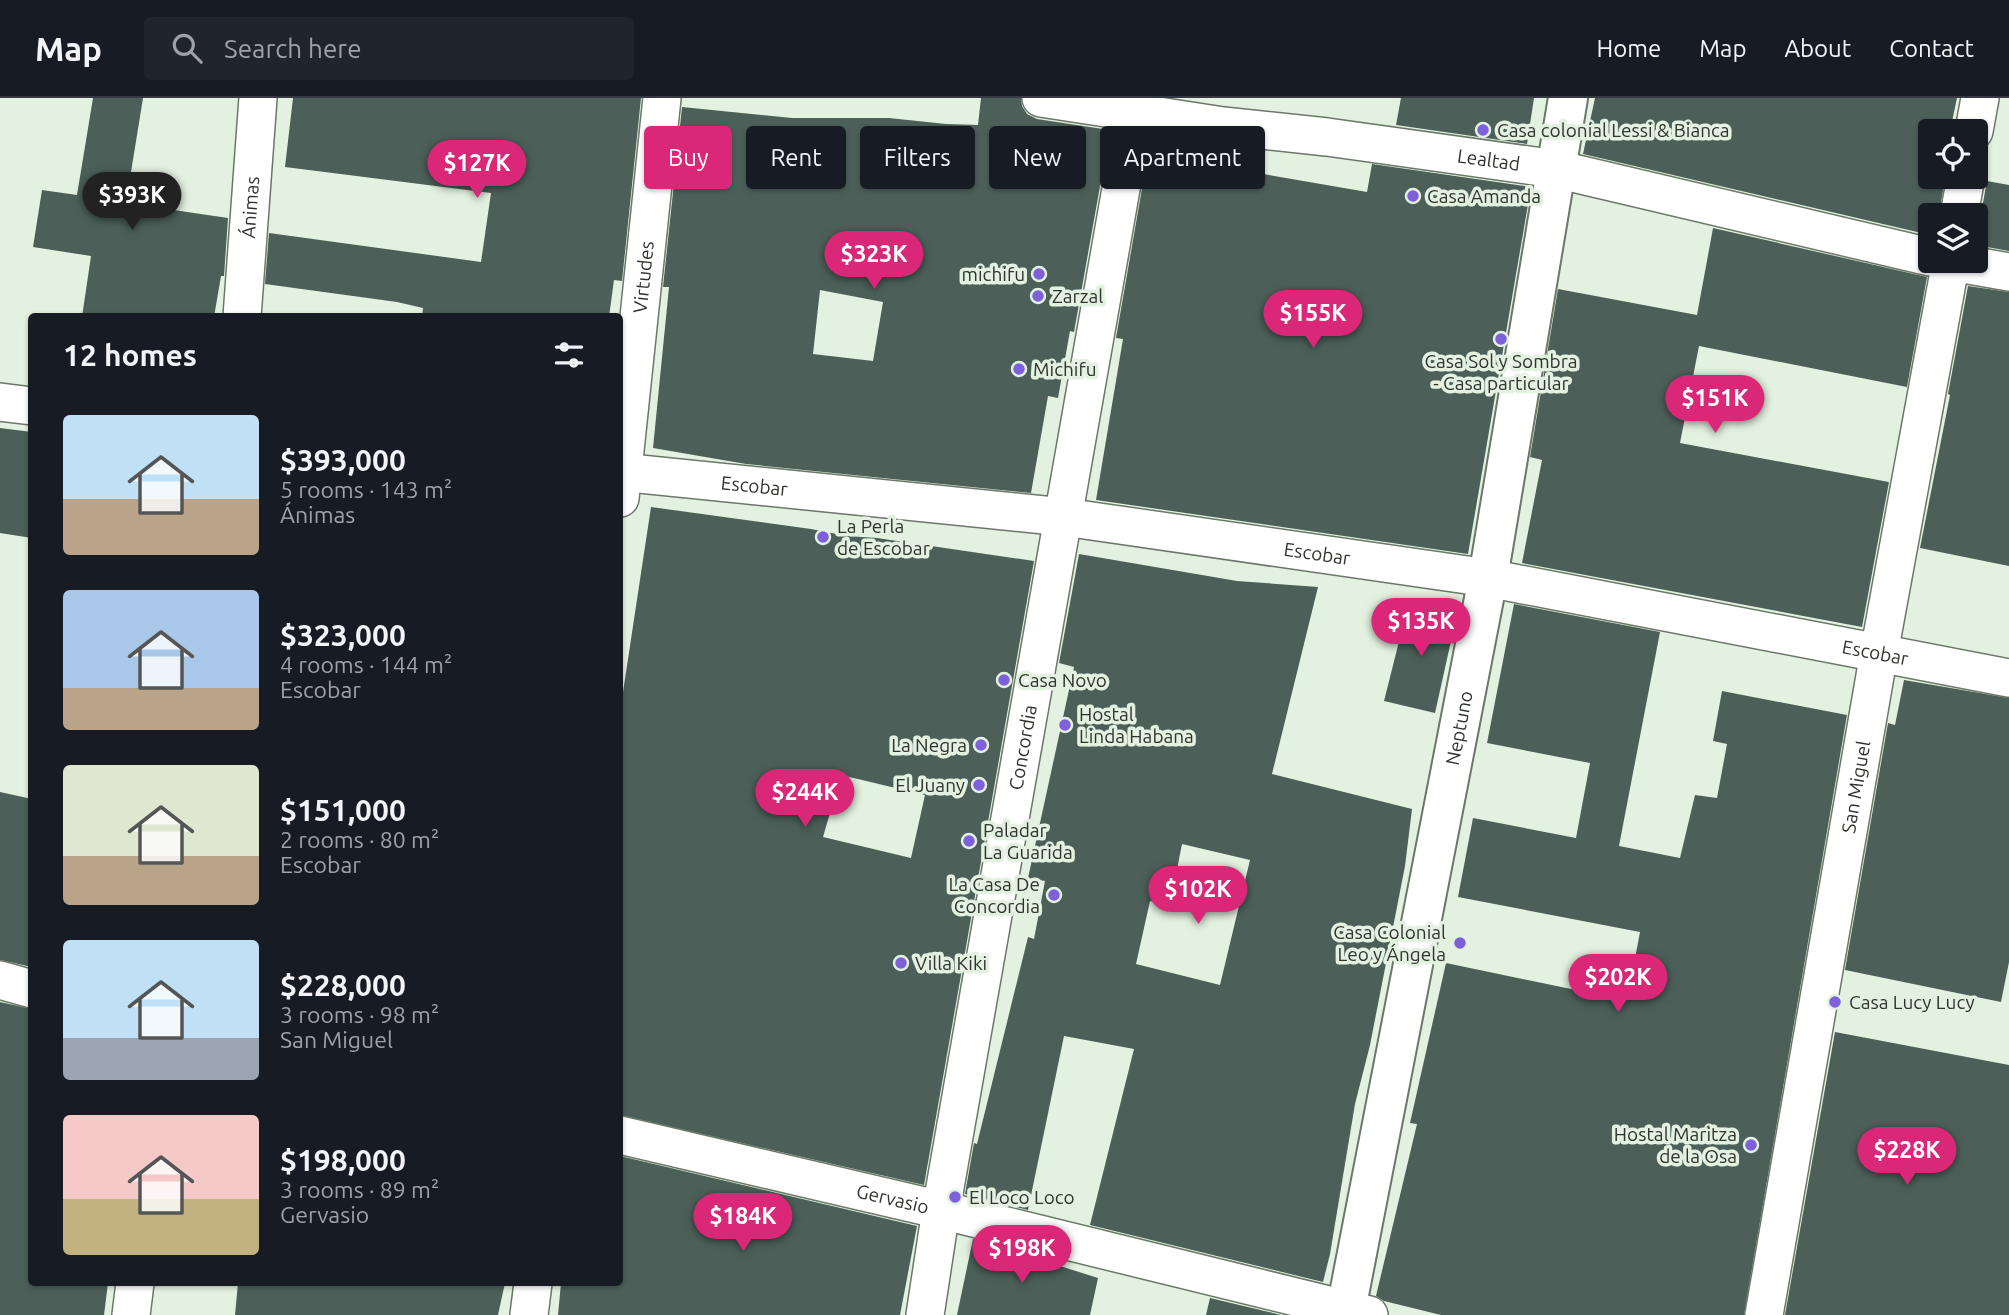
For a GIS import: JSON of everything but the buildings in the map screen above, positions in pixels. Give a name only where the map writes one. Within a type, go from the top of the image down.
[{"type":"street","name":"Ánimas","points":[[242,313],[258,98]]},
{"type":"street","name":"Virtudes","points":[[623,454],[662,98]]},
{"type":"street","name":"Lealtad","points":[[1041,98],[1136,104],[1223,125],[1327,136],[1556,169],[1918,254]]},
{"type":"street","name":"Neptuno","points":[[1353,1313],[1489,578],[1568,98]]},
{"type":"street","points":[[1976,119],[1980,98]]},
{"type":"street","name":"Concordia","points":[[925,1315],[1136,104]]},
{"type":"street","name":"Lealtad","points":[[1988,268],[2009,272]]},
{"type":"street","name":"San Miguel","points":[[1764,1315],[1942,273]]},
{"type":"street","points":[[0,402],[28,406]]},
{"type":"street","name":"Escobar","points":[[623,481],[1064,517],[1489,578],[2009,678]]},
{"type":"street","points":[[0,981],[28,988]]},
{"type":"street","name":"Gervasio","points":[[623,1136],[942,1210],[1353,1313]]},
{"type":"street","points":[[131,1315],[135,1286]]},
{"type":"street","points":[[528,1315],[533,1286]]},
{"type":"place","name":"Casa colonial Lessi & Bianca","points":[[1483,130]]},
{"type":"place","name":"Casa Amanda","points":[[1413,196]]},
{"type":"place","name":"michifu","points":[[1039,274]]},
{"type":"place","name":"Zarzal","points":[[1038,296]]},
{"type":"place","name":"Casa Sol y Sombra - Casa particular","points":[[1501,339]]},
{"type":"place","name":"Michifu","points":[[1019,369]]},
{"type":"place","name":"La Perla de Escobar","points":[[823,537]]},
{"type":"place","name":"Casa Novo","points":[[1004,680]]},
{"type":"place","name":"Hostal Linda Habana","points":[[1065,725]]},
{"type":"place","name":"La Negra","points":[[981,745]]},
{"type":"place","name":"El Juany","points":[[979,785]]},
{"type":"place","name":"Paladar La Guarida","points":[[969,841]]},
{"type":"place","name":"La Casa De Concordia","points":[[1054,895]]},
{"type":"place","name":"Casa Colonial Leo y Ángela","points":[[1460,943]]},
{"type":"place","name":"Villa Kiki","points":[[901,963]]},
{"type":"place","name":"Casa Lucy Lucy","points":[[1835,1002]]},
{"type":"place","name":"Hostal Maritza de la Osa","points":[[1751,1145]]},
{"type":"place","name":"El Loco Loco","points":[[955,1197]]}]
